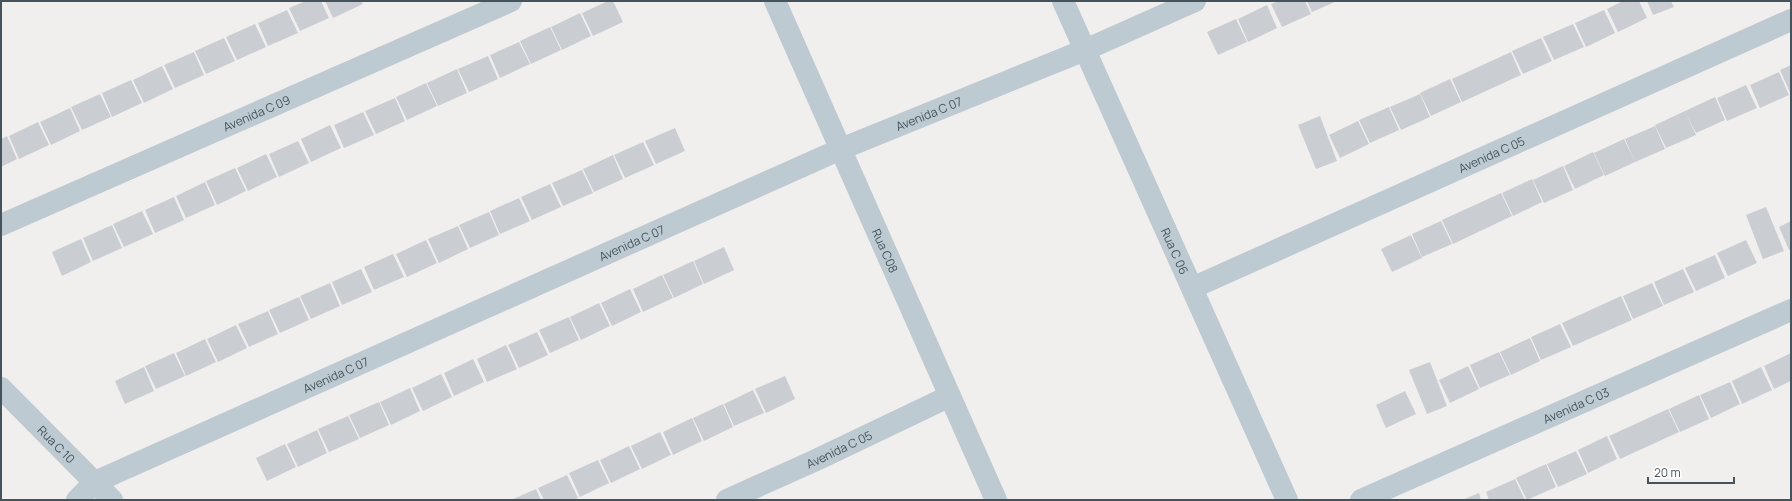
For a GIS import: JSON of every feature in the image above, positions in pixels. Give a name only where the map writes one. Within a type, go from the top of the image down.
[{"type":"street","name":"Avenida C 09","points":[[1,225],[511,1]]},
{"type":"street","name":"Rua C08","points":[[775,1],[996,500]]},
{"type":"street","name":"Rua C 06","points":[[1063,1],[1287,500]]},
{"type":"street","name":"Avenida C 07","points":[[77,500],[95,482],[841,150],[1086,50],[1195,1]]},
{"type":"street","name":"Avenida C 05","points":[[1192,288],[1791,20]]},
{"type":"street","name":"Avenida C 03","points":[[1361,500],[1791,310]]},
{"type":"street","name":"Rua C 10","points":[[1,388],[112,500]]},
{"type":"street","name":"Avenida C 05","points":[[727,500],[814,461],[950,396]]},
{"type":"building","points":[[306,1],[321,1],[329,18],[300,31],[289,8]]},
{"type":"building","points":[[325,1],[361,1],[363,4],[333,18]]},
{"type":"building","points":[[608,1],[613,1],[623,22],[593,36],[582,13]]},
{"type":"building","points":[[1278,1],[1305,1],[1311,14],[1282,27],[1271,4]]},
{"type":"building","points":[[1307,1],[1337,1],[1312,12]]},
{"type":"building","points":[[1623,1],[1639,1],[1647,18],[1618,32],[1607,9]]},
{"type":"building","points":[[1647,1],[1671,1],[1674,7],[1653,15]]},
{"type":"building","points":[[1267,5],[1277,28],[1248,42],[1238,19]]},
{"type":"building","points":[[287,10],[298,33],[268,46],[258,23]]},
{"type":"building","points":[[1604,10],[1615,33],[1586,47],[1575,23]]},
{"type":"building","points":[[580,13],[591,36],[562,50],[551,27]]},
{"type":"building","points":[[1236,19],[1247,42],[1218,55],[1207,32]]},
{"type":"building","points":[[255,24],[266,47],[237,60],[226,37]]},
{"type":"building","points":[[1573,24],[1584,47],[1554,60],[1543,37]]},
{"type":"building","points":[[550,27],[561,50],[531,64],[520,41]]},
{"type":"building","points":[[224,38],[235,61],[206,74],[195,51]]},
{"type":"building","points":[[1541,38],[1552,61],[1523,74],[1512,51]]},
{"type":"building","points":[[519,42],[530,64],[500,78],[490,55]]},
{"type":"building","points":[[194,52],[204,75],[175,88],[164,65]]},
{"type":"building","points":[[1511,52],[1521,75],[1462,102],[1452,79]]},
{"type":"building","points":[[488,56],[498,79],[469,92],[458,69]]},
{"type":"building","points":[[1791,65],[1791,95],[1780,70]]},
{"type":"building","points":[[162,66],[173,89],[144,103],[133,80]]},
{"type":"building","points":[[457,69],[467,93],[438,106],[427,83]]},
{"type":"building","points":[[1779,72],[1789,95],[1760,108],[1750,85]]},
{"type":"building","points":[[1450,79],[1461,102],[1431,116],[1420,93]]},
{"type":"building","points":[[131,80],[142,103],[112,117],[102,93]]},
{"type":"building","points":[[426,83],[437,106],[407,120],[396,97]]},
{"type":"building","points":[[1746,85],[1757,108],[1727,121],[1717,98]]},
{"type":"building","points":[[100,94],[111,117],[82,130],[71,107]]},
{"type":"building","points":[[1420,94],[1430,117],[1401,130],[1390,107]]},
{"type":"building","points":[[1715,97],[1725,120],[1696,133],[1687,116],[1696,135],[1666,148],[1655,125]]},
{"type":"building","points":[[395,98],[405,121],[376,134],[365,111]]},
{"type":"building","points":[[1389,107],[1399,130],[1370,143],[1359,120]]},
{"type":"building","points":[[70,108],[80,131],[51,145],[40,122]]},
{"type":"building","points":[[363,112],[374,135],[344,148],[334,125]]},
{"type":"building","points":[[1320,116],[1337,161],[1316,169],[1298,125]]},
{"type":"building","points":[[1358,121],[1369,144],[1340,158],[1329,135]]},
{"type":"building","points":[[38,122],[49,145],[19,159],[9,136]]},
{"type":"building","points":[[330,125],[341,148],[311,162],[301,139]]},
{"type":"building","points":[[1655,126],[1665,149],[1635,162],[1625,139]]},
{"type":"building","points":[[675,128],[685,151],[656,164],[645,141]]},
{"type":"building","points":[[7,136],[17,159],[1,167],[1,139]]},
{"type":"building","points":[[1624,139],[1635,162],[1605,176],[1594,153]]},
{"type":"building","points":[[298,141],[309,163],[279,177],[269,154]]},
{"type":"building","points":[[643,142],[654,165],[625,178],[614,155]]},
{"type":"building","points":[[1593,152],[1604,175],[1575,189],[1564,166]]},
{"type":"building","points":[[266,154],[277,177],[248,191],[237,168]]},
{"type":"building","points":[[613,155],[623,179],[594,192],[583,169]]},
{"type":"building","points":[[1563,166],[1573,190],[1544,203],[1533,180]]},
{"type":"building","points":[[235,168],[246,191],[217,205],[206,181]]},
{"type":"building","points":[[582,170],[593,193],[563,206],[552,183]]},
{"type":"building","points":[[1532,179],[1542,202],[1513,216],[1502,193]]},
{"type":"building","points":[[205,182],[215,205],[186,218],[176,196]]},
{"type":"building","points":[[550,184],[561,207],[532,220],[521,197]]},
{"type":"building","points":[[1501,193],[1512,216],[1453,244],[1442,220]]},
{"type":"building","points":[[174,197],[184,220],[155,233],[145,210]]},
{"type":"building","points":[[519,198],[530,221],[500,234],[490,211]]},
{"type":"building","points":[[1766,207],[1784,251],[1763,259],[1746,215]]},
{"type":"building","points":[[142,211],[153,234],[124,247],[113,224]]},
{"type":"building","points":[[489,212],[499,235],[470,248],[459,225]]},
{"type":"building","points":[[1441,221],[1452,244],[1422,257],[1412,234]]},
{"type":"building","points":[[1791,221],[1791,249],[1789,250],[1779,227]]},
{"type":"building","points":[[112,225],[122,248],[93,261],[83,238]]},
{"type":"building","points":[[458,226],[468,249],[439,263],[428,239]]},
{"type":"building","points":[[1411,235],[1422,258],[1392,272],[1381,249]]},
{"type":"building","points":[[81,239],[91,262],[62,276],[52,252]]},
{"type":"building","points":[[426,240],[437,263],[407,277],[396,254]]},
{"type":"building","points":[[1746,240],[1757,263],[1728,276],[1717,253]]},
{"type":"building","points":[[724,247],[734,270],[704,284],[694,261]]},
{"type":"building","points":[[393,254],[404,277],[374,290],[364,267]]},
{"type":"building","points":[[1715,255],[1725,278],[1696,291],[1685,268]]},
{"type":"building","points":[[693,261],[703,284],[674,298],[663,275]]},
{"type":"building","points":[[361,269],[372,292],[342,305],[332,282]]},
{"type":"building","points":[[1683,269],[1694,292],[1664,305],[1654,282]]},
{"type":"building","points":[[662,275],[673,298],[643,312],[633,289]]},
{"type":"building","points":[[330,283],[340,306],[311,319],[300,296]]},
{"type":"building","points":[[1652,283],[1663,306],[1633,319],[1623,296]]},
{"type":"building","points":[[630,289],[641,312],[612,326],[601,303]]},
{"type":"building","points":[[1621,296],[1632,320],[1573,346],[1562,323]]},
{"type":"building","points":[[299,297],[309,320],[280,333],[269,310]]},
{"type":"building","points":[[599,303],[610,326],[581,340],[570,317]]},
{"type":"building","points":[[268,311],[278,334],[249,347],[238,324]]},
{"type":"building","points":[[569,317],[579,340],[550,353],[539,330]]},
{"type":"building","points":[[1560,324],[1571,347],[1541,360],[1531,337]]},
{"type":"building","points":[[236,325],[247,348],[218,362],[207,339]]},
{"type":"building","points":[[537,332],[548,355],[519,368],[508,345]]},
{"type":"building","points":[[1530,338],[1540,361],[1511,375],[1500,352]]},
{"type":"building","points":[[205,339],[216,362],[186,376],[176,353]]},
{"type":"building","points":[[506,345],[517,369],[487,382],[477,359]]},
{"type":"building","points":[[1499,352],[1510,375],[1480,388],[1470,365]]},
{"type":"building","points":[[174,353],[185,376],[156,389],[145,366]]},
{"type":"building","points":[[1791,353],[1791,381],[1774,389],[1764,366]]},
{"type":"building","points":[[473,359],[484,382],[454,396],[444,373]]},
{"type":"building","points":[[1430,362],[1447,406],[1427,414],[1409,370]]},
{"type":"building","points":[[1468,366],[1479,389],[1450,403],[1439,380]]},
{"type":"building","points":[[144,367],[154,391],[125,404],[115,381]]},
{"type":"building","points":[[1761,367],[1772,390],[1742,404],[1732,381]]},
{"type":"building","points":[[441,374],[452,397],[423,411],[412,388]]},
{"type":"building","points":[[785,376],[795,399],[766,413],[755,389]]},
{"type":"building","points":[[1730,382],[1740,404],[1711,418],[1700,395]]},
{"type":"building","points":[[410,388],[420,411],[391,425],[380,402]]},
{"type":"building","points":[[753,390],[764,413],[734,426],[724,404]]},
{"type":"building","points":[[1405,391],[1416,414],[1386,428],[1376,405]]},
{"type":"building","points":[[1699,395],[1709,419],[1680,432],[1669,409]]},
{"type":"building","points":[[379,402],[389,425],[360,438],[349,415]]},
{"type":"building","points":[[723,404],[733,427],[704,441],[693,418]]},
{"type":"building","points":[[1668,409],[1679,432],[1620,459],[1609,436]]},
{"type":"building","points":[[348,416],[359,439],[329,452],[318,429]]},
{"type":"building","points":[[692,418],[702,441],[673,455],[663,432]]},
{"type":"building","points":[[317,430],[327,453],[298,467],[287,444]]},
{"type":"building","points":[[660,432],[671,455],[642,469],[631,446]]},
{"type":"building","points":[[1607,436],[1617,459],[1588,473],[1578,450]]},
{"type":"building","points":[[285,444],[296,467],[267,481],[256,458]]},
{"type":"building","points":[[629,446],[640,469],[611,483],[600,460]]},
{"type":"building","points":[[1576,451],[1587,474],[1558,487],[1547,464]]},
{"type":"building","points":[[598,460],[609,483],[580,497],[569,473]]},
{"type":"building","points":[[1546,464],[1556,487],[1527,500],[1516,478]]},
{"type":"building","points":[[567,475],[578,498],[573,500],[544,500],[538,488]]},
{"type":"building","points":[[1515,479],[1525,500],[1489,500],[1486,492]]},
{"type":"building","points":[[536,489],[541,500],[511,500]]},
{"type":"building","points":[[1479,493],[1481,500],[1462,500]]}]
